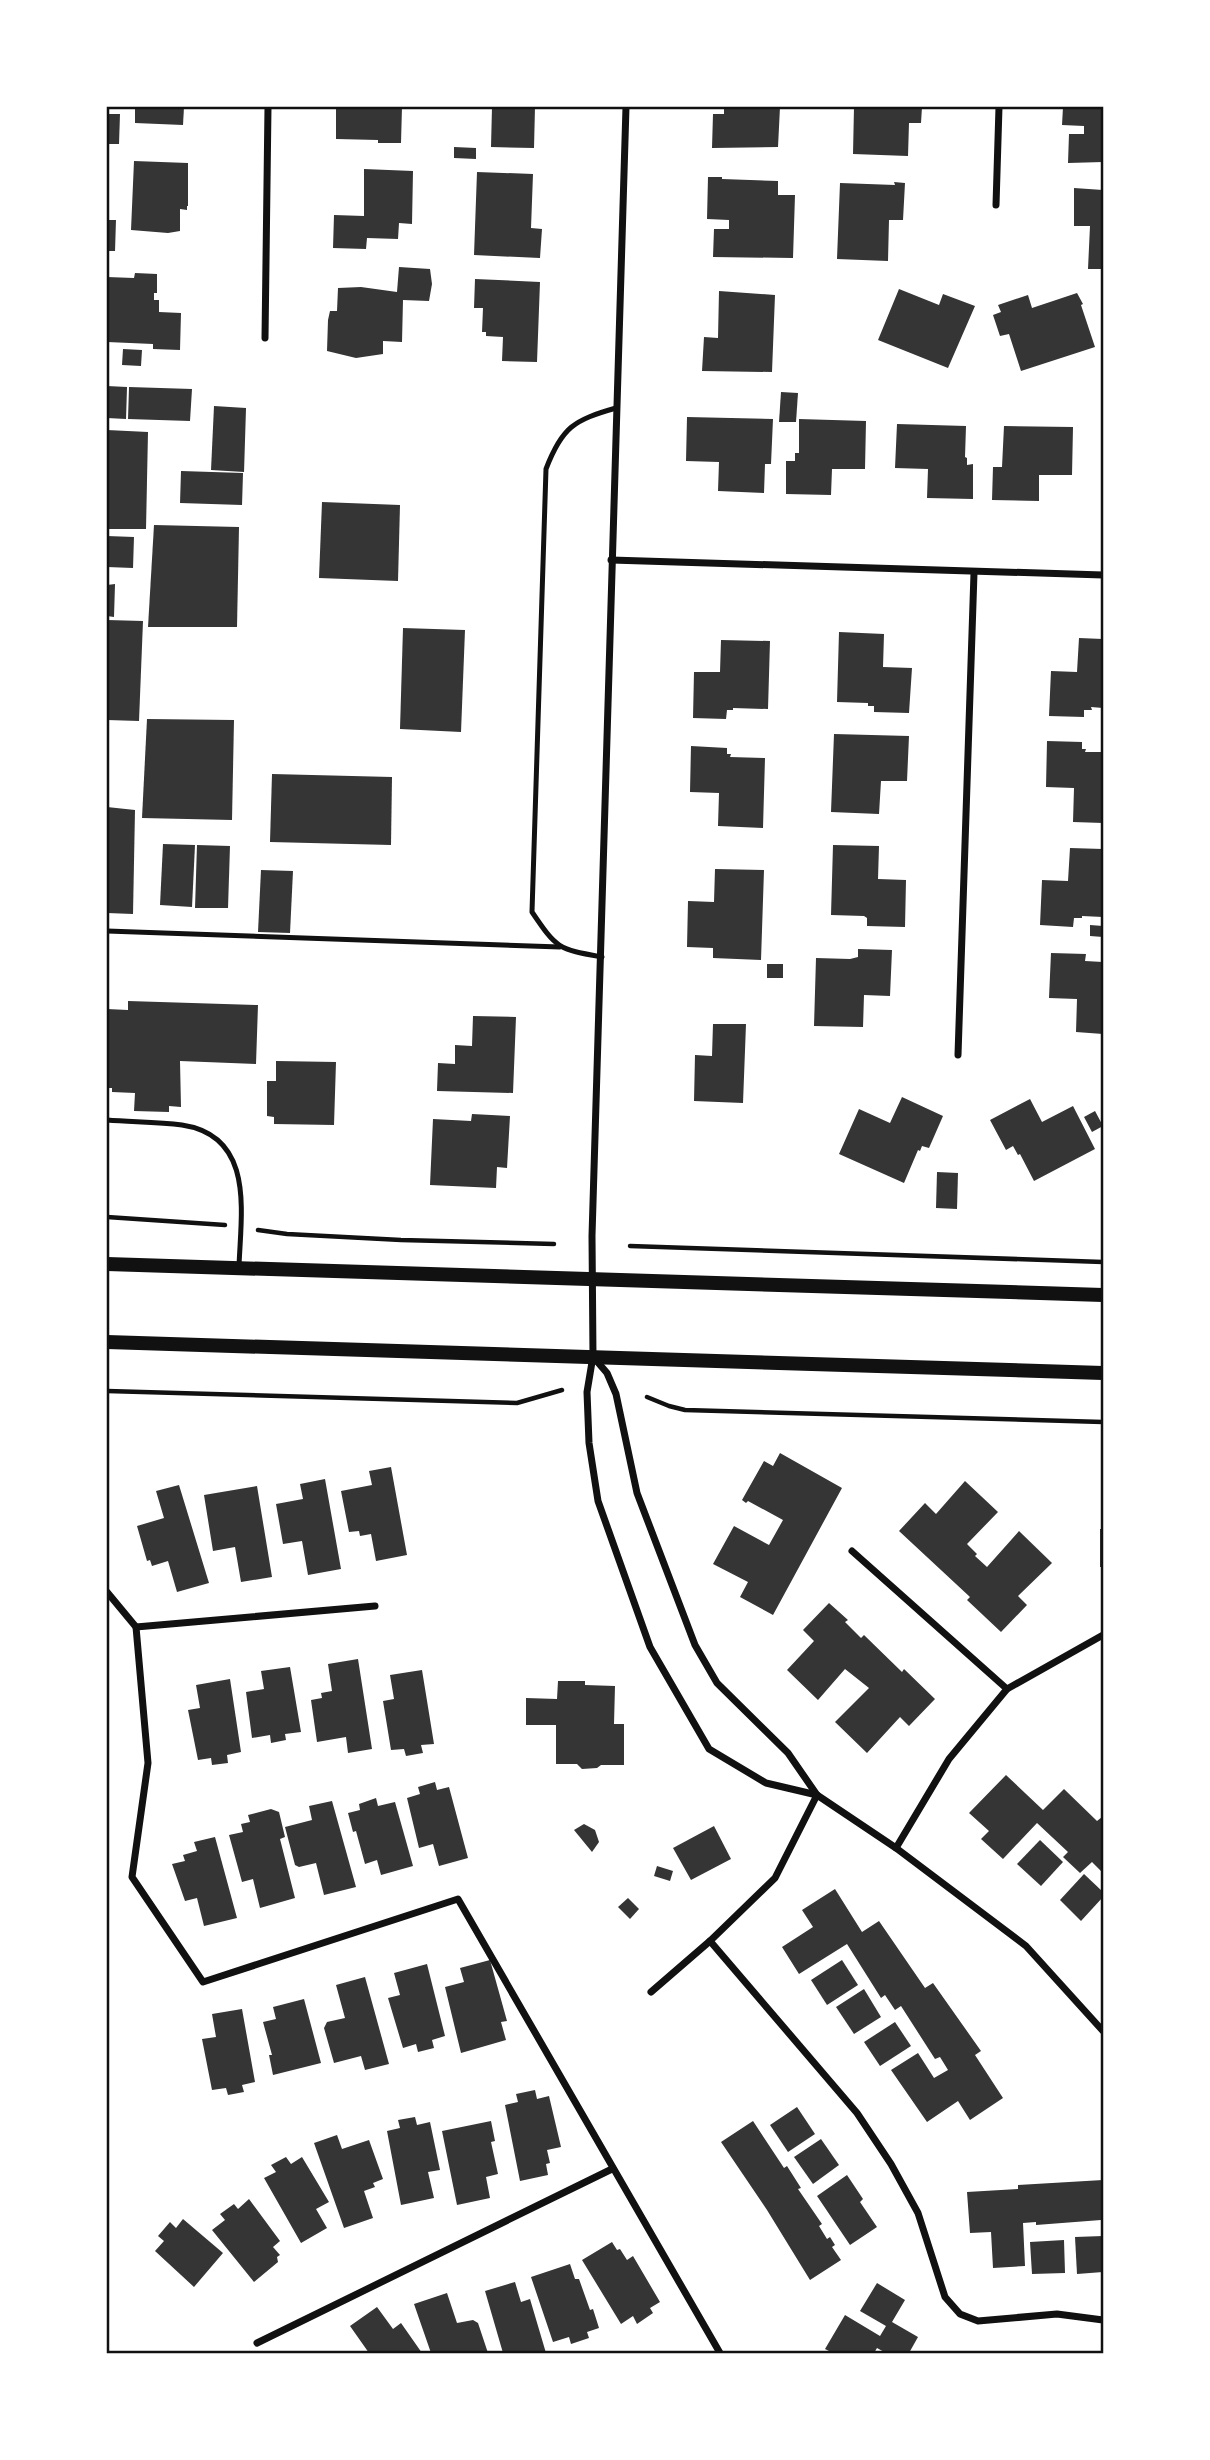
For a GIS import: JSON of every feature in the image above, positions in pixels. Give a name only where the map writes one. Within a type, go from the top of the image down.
[{"type":"main road","points":[[107,1264],[1103,1295]]},
{"type":"main road","points":[[107,1342],[1103,1373]]},
{"type":"street","points":[[265,338],[268,107]]},
{"type":"street","points":[[626,107],[592,1280],[593,1356],[587,1392],[589,1443],[598,1501],[650,1647],[709,1749],[766,1783],[817,1795]]},
{"type":"street","points":[[996,205],[999,107]]},
{"type":"street","points":[[611,561],[1103,575]]},
{"type":"street","points":[[958,1055],[974,573]]},
{"type":"street","points":[[593,1356],[607,1373],[616,1394],[637,1493],[695,1645],[717,1683],[788,1753],[817,1795],[896,1849],[1026,1946],[1103,2031]]},
{"type":"street","points":[[852,1551],[1007,1689]]},
{"type":"street","points":[[107,1592],[136,1627],[148,1763],[132,1877],[203,1982],[458,1899],[719,2353]]},
{"type":"street","points":[[136,1627],[375,1606]]},
{"type":"street","points":[[896,1849],[949,1759],[1007,1689],[1103,1635]]},
{"type":"street","points":[[651,1992],[710,1941],[775,1878],[817,1795]]},
{"type":"street","points":[[710,1941],[857,2113],[891,2164],[918,2213],[946,2297],[960,2314],[978,2320],[1057,2314],[1103,2320]]},
{"type":"street","points":[[257,2343],[612,2169]]},
{"type":"lane","points":[[602,957],[560,947],[531,912],[547,469],[555,446],[567,431],[584,418],[616,408]]},
{"type":"lane","points":[[107,931],[560,947]]},
{"type":"lane","points":[[107,1120],[184,1126],[210,1134],[228,1149],[239,1172],[239,1269]]},
{"type":"path","points":[[107,1217],[240,1227],[287,1234],[554,1244]]},
{"type":"path","points":[[630,1246],[1103,1262]]},
{"type":"path","points":[[107,1391],[517,1403],[562,1390]]},
{"type":"path","points":[[647,1397],[685,1410],[1103,1422]]},
{"type":"building","points":[[135,107],[184,107],[183,125],[135,123]]},
{"type":"building","points":[[336,107],[402,107],[401,143],[336,139]]},
{"type":"building","points":[[492,107],[535,107],[534,148],[491,147]]},
{"type":"building","points":[[724,107],[780,107],[778,147],[712,148],[713,114],[724,114]]},
{"type":"building","points":[[854,107],[922,107],[921,123],[909,123],[908,156],[853,154]]},
{"type":"building","points":[[1063,107],[1103,107],[1103,162],[1068,163],[1069,134],[1084,134],[1084,126],[1062,125]]},
{"type":"building","points":[[107,114],[120,114],[119,144],[107,144]]},
{"type":"building","points":[[454,147],[476,148],[476,159],[454,158]]},
{"type":"building","points":[[134,161],[188,163],[188,206],[187,210],[180,209],[180,231],[168,233],[131,230]]},
{"type":"building","points":[[364,169],[413,171],[412,224],[399,223],[398,239],[367,238],[366,249],[333,248],[334,215],[364,216]]},
{"type":"building","points":[[477,172],[533,174],[531,228],[542,229],[540,258],[474,255]]},
{"type":"building","points":[[708,177],[778,181],[778,195],[795,195],[793,258],[713,257],[714,229],[729,229],[729,220],[707,219]]},
{"type":"building","points":[[894,182],[905,183],[903,220],[889,220],[888,261],[837,259],[840,183],[895,185]]},
{"type":"building","points":[[1074,188],[1103,190],[1102,269],[1088,269],[1090,226],[1074,226]]},
{"type":"building","points":[[107,220],[116,220],[115,251],[107,251]]},
{"type":"building","points":[[399,267],[430,269],[432,284],[429,301],[403,300],[402,342],[383,341],[383,354],[356,358],[327,351],[328,320],[330,311],[337,311],[338,288],[361,287],[397,292]]},
{"type":"building","points":[[135,273],[157,274],[157,293],[154,293],[154,300],[159,300],[159,312],[181,313],[180,350],[153,349],[153,344],[107,342],[107,277],[134,278]]},
{"type":"building","points":[[475,279],[540,282],[537,362],[502,361],[503,337],[486,336],[486,332],[482,332],[483,308],[474,308]]},
{"type":"building","points":[[899,289],[939,305],[943,294],[975,306],[948,368],[878,340]]},
{"type":"building","points":[[719,291],[775,295],[772,372],[702,371],[704,337],[718,338]]},
{"type":"building","points":[[1077,293],[1083,304],[1081,305],[1095,347],[1021,371],[1009,334],[1000,336],[993,315],[1001,312],[998,305],[1028,295],[1032,308]]},
{"type":"building","points":[[123,349],[142,350],[141,366],[122,365]]},
{"type":"building","points":[[107,386],[127,387],[126,419],[107,418]]},
{"type":"building","points":[[129,387],[192,389],[190,421],[128,419]]},
{"type":"building","points":[[781,392],[798,393],[796,422],[779,422]]},
{"type":"building","points":[[214,406],[246,408],[244,472],[211,470]]},
{"type":"building","points":[[687,417],[773,419],[771,464],[765,464],[764,493],[718,491],[719,462],[686,461]]},
{"type":"building","points":[[799,419],[866,421],[865,469],[832,469],[831,495],[786,494],[786,461],[795,461],[795,453],[799,453]]},
{"type":"building","points":[[897,424],[966,426],[965,457],[967,465],[973,464],[973,499],[927,498],[928,469],[895,468]]},
{"type":"building","points":[[1004,426],[1073,427],[1072,475],[1039,475],[1039,501],[992,500],[993,467],[1002,467]]},
{"type":"building","points":[[107,430],[148,432],[146,529],[107,529]]},
{"type":"building","points":[[181,471],[243,473],[242,505],[180,503]]},
{"type":"building","points":[[322,502],[400,505],[398,581],[319,578]]},
{"type":"building","points":[[154,525],[239,527],[237,627],[148,627]]},
{"type":"building","points":[[107,536],[134,537],[133,568],[107,567]]},
{"type":"building","points":[[115,584],[114,617],[107,616],[107,585]]},
{"type":"building","points":[[107,620],[143,621],[139,721],[107,720]]},
{"type":"building","points":[[403,628],[465,630],[461,732],[400,729]]},
{"type":"building","points":[[839,632],[884,634],[883,667],[912,668],[909,713],[874,712],[874,706],[868,706],[868,703],[837,702]]},
{"type":"building","points":[[1079,638],[1103,639],[1103,708],[1091,707],[1092,710],[1084,710],[1084,717],[1049,716],[1051,671],[1077,672]]},
{"type":"building","points":[[721,640],[770,641],[768,709],[733,708],[727,710],[726,719],[693,718],[694,672],[720,672]]},
{"type":"building","points":[[147,719],[234,720],[232,820],[142,818]]},
{"type":"building","points":[[834,734],[909,736],[907,781],[881,781],[879,814],[831,812]]},
{"type":"building","points":[[1047,741],[1082,742],[1085,752],[1103,752],[1103,823],[1073,822],[1074,788],[1046,787]]},
{"type":"building","points":[[691,746],[727,748],[730,757],[765,758],[763,828],[718,826],[719,793],[690,792]]},
{"type":"building","points":[[272,774],[392,777],[391,845],[270,842]]},
{"type":"building","points":[[107,807],[135,810],[133,914],[107,913]]},
{"type":"building","points":[[163,844],[195,845],[192,907],[160,905]]},
{"type":"building","points":[[197,845],[230,846],[228,908],[195,908]]},
{"type":"building","points":[[833,845],[879,846],[878,879],[906,880],[905,927],[867,926],[867,918],[864,916],[831,915]]},
{"type":"building","points":[[1070,848],[1103,849],[1103,917],[1074,918],[1073,927],[1040,925],[1042,880],[1068,881]]},
{"type":"building","points":[[715,869],[764,870],[761,960],[713,958],[713,948],[687,947],[688,901],[714,902]]},
{"type":"building","points":[[261,870],[293,871],[290,933],[258,932]]},
{"type":"building","points":[[1090,925],[1103,926],[1103,937],[1090,936]]},
{"type":"building","points":[[858,949],[892,950],[890,996],[864,995],[863,1027],[814,1026],[816,958],[850,959],[858,957]]},
{"type":"building","points":[[1051,953],[1086,954],[1085,961],[1103,962],[1103,1034],[1076,1032],[1077,999],[1049,998]]},
{"type":"building","points":[[767,964],[783,964],[783,978],[767,978]]},
{"type":"building","points":[[128,1001],[258,1005],[256,1064],[180,1061],[181,1107],[169,1106],[169,1112],[134,1111],[135,1093],[112,1092],[112,1088],[107,1088],[107,1009],[128,1010]]},
{"type":"building","points":[[473,1016],[516,1017],[513,1093],[437,1091],[438,1063],[455,1064],[455,1045],[472,1046]]},
{"type":"building","points":[[713,1024],[746,1024],[743,1103],[694,1101],[695,1055],[712,1056]]},
{"type":"building","points":[[276,1061],[336,1062],[334,1125],[274,1124],[274,1117],[267,1116],[267,1081],[276,1081]]},
{"type":"building","points":[[902,1097],[943,1116],[929,1148],[922,1146],[920,1151],[918,1150],[904,1183],[839,1154],[859,1109],[890,1123]]},
{"type":"building","points":[[1030,1099],[1042,1122],[1073,1106],[1095,1149],[1034,1181],[1013,1146],[1006,1150],[990,1120]]},
{"type":"building","points":[[1095,1111],[1103,1126],[1092,1132],[1084,1117]]},
{"type":"building","points":[[472,1114],[510,1116],[507,1168],[497,1167],[496,1188],[430,1185],[433,1119],[471,1121]]},
{"type":"building","points":[[937,1172],[958,1173],[957,1209],[936,1208]]},
{"type":"building","points":[[780,1453],[842,1488],[773,1615],[740,1597],[748,1582],[713,1564],[734,1526],[769,1545],[783,1520],[742,1500],[764,1461],[773,1466]]},
{"type":"building","points":[[391,1467],[407,1555],[376,1561],[371,1534],[360,1536],[359,1531],[349,1532],[341,1491],[372,1485],[369,1471]]},
{"type":"building","points":[[325,1479],[341,1569],[308,1575],[302,1541],[283,1544],[276,1504],[303,1499],[300,1484]]},
{"type":"building","points":[[965,1481],[998,1512],[967,1544],[977,1554],[975,1556],[987,1567],[1019,1531],[1052,1563],[1018,1596],[1027,1605],[1001,1632],[967,1600],[970,1597],[899,1531],[925,1503],[936,1514]]},
{"type":"building","points":[[179,1485],[209,1583],[177,1592],[168,1561],[152,1566],[150,1560],[147,1561],[137,1526],[164,1518],[156,1491]]},
{"type":"building","points":[[257,1486],[272,1577],[241,1582],[235,1547],[213,1551],[204,1495]]},
{"type":"building","points":[[1100,1529],[1103,1529],[1103,1567],[1100,1567]]},
{"type":"building","points":[[829,1603],[848,1620],[845,1622],[861,1638],[864,1635],[935,1699],[909,1726],[900,1717],[867,1753],[835,1722],[869,1688],[845,1669],[818,1700],[787,1670],[814,1641],[803,1630]]},
{"type":"building","points":[[358,1659],[372,1749],[348,1753],[346,1737],[317,1742],[311,1700],[322,1698],[321,1693],[332,1691],[328,1664]]},
{"type":"building","points":[[290,1667],[301,1732],[285,1734],[286,1740],[271,1743],[270,1735],[252,1738],[246,1692],[264,1689],[261,1671]]},
{"type":"building","points":[[422,1670],[434,1744],[421,1745],[423,1753],[406,1756],[404,1749],[391,1750],[383,1701],[394,1699],[390,1675]]},
{"type":"building","points":[[230,1679],[241,1752],[227,1755],[228,1763],[212,1765],[211,1758],[198,1760],[188,1710],[200,1708],[196,1685]]},
{"type":"building","points":[[558,1681],[585,1681],[585,1685],[615,1686],[614,1724],[624,1724],[624,1765],[601,1765],[597,1768],[582,1769],[577,1764],[556,1764],[556,1725],[526,1725],[526,1698],[557,1699]]},
{"type":"building","points":[[1006,1775],[1043,1810],[1064,1789],[1097,1821],[1103,1818],[1103,1873],[1092,1862],[1080,1873],[1063,1857],[1068,1852],[1037,1823],[1003,1859],[981,1839],[989,1831],[969,1813]]},
{"type":"building","points":[[435,1782],[437,1790],[449,1787],[468,1858],[439,1866],[433,1844],[419,1848],[407,1798],[420,1794],[418,1787]]},
{"type":"building","points":[[376,1798],[378,1806],[395,1802],[413,1866],[381,1875],[377,1860],[365,1864],[348,1813],[360,1810],[359,1804]]},
{"type":"building","points":[[332,1801],[356,1887],[324,1895],[316,1863],[299,1867],[295,1865],[285,1827],[312,1820],[309,1806]]},
{"type":"building","points":[[271,1809],[279,1812],[285,1837],[280,1839],[295,1898],[260,1908],[253,1879],[242,1882],[229,1835],[243,1832],[241,1824],[250,1822],[248,1815]]},
{"type":"building","points":[[584,1824],[595,1830],[599,1842],[592,1852],[574,1830]]},
{"type":"building","points":[[714,1826],[731,1859],[691,1880],[673,1848]]},
{"type":"building","points":[[215,1837],[237,1918],[204,1926],[197,1898],[185,1901],[172,1864],[185,1861],[183,1855],[197,1851],[194,1842]]},
{"type":"building","points":[[1040,1840],[1063,1862],[1041,1886],[1017,1864]]},
{"type":"building","points":[[657,1866],[673,1871],[670,1881],[654,1876]]},
{"type":"building","points":[[1084,1874],[1103,1892],[1103,1897],[1081,1921],[1060,1900]]},
{"type":"building","points":[[835,1889],[862,1932],[879,1921],[925,1988],[933,1983],[981,2051],[975,2055],[1003,2098],[970,2120],[958,2101],[927,2122],[891,2070],[918,2053],[934,2078],[948,2070],[940,2057],[935,2059],[901,2006],[895,2010],[885,1995],[881,1998],[847,1944],[799,1974],[782,1947],[813,1927],[802,1910]]},
{"type":"building","points":[[628,1898],[639,1909],[630,1919],[618,1907]]},
{"type":"building","points":[[490,1960],[507,2021],[501,2022],[506,2040],[461,2053],[445,1987],[464,1982],[460,1968]]},
{"type":"building","points":[[842,1960],[858,1985],[827,2005],[811,1980]]},
{"type":"building","points":[[427,1964],[445,2036],[432,2040],[434,2048],[418,2052],[416,2044],[403,2048],[388,1998],[400,1995],[394,1973]]},
{"type":"building","points":[[365,1977],[389,2064],[365,2070],[361,2056],[334,2063],[324,2028],[327,2022],[345,2018],[336,1985]]},
{"type":"building","points":[[864,1989],[881,2017],[854,2034],[836,2007]]},
{"type":"building","points":[[304,1999],[321,2063],[273,2075],[269,2055],[272,2055],[263,2022],[276,2019],[273,2007]]},
{"type":"building","points":[[242,2009],[255,2082],[242,2085],[244,2092],[228,2095],[226,2088],[212,2090],[202,2039],[216,2037],[212,2014]]},
{"type":"building","points":[[895,2022],[911,2046],[880,2066],[864,2042]]},
{"type":"building","points":[[535,2090],[537,2099],[549,2096],[561,2147],[547,2150],[550,2163],[546,2164],[548,2175],[520,2181],[505,2105],[518,2102],[516,2094]]},
{"type":"building","points":[[797,2107],[815,2134],[788,2152],[770,2125]]},
{"type":"building","points":[[415,2117],[417,2125],[430,2122],[440,2170],[428,2172],[434,2198],[401,2205],[387,2131],[400,2128],[398,2120]]},
{"type":"building","points":[[491,2121],[495,2141],[491,2142],[498,2174],[486,2177],[490,2198],[457,2205],[442,2131]]},
{"type":"building","points":[[753,2121],[784,2168],[787,2166],[801,2188],[798,2189],[822,2224],[819,2226],[827,2239],[830,2237],[835,2245],[832,2247],[841,2260],[810,2280],[721,2142]]},
{"type":"building","points":[[337,2135],[342,2149],[369,2140],[383,2179],[373,2183],[375,2187],[364,2191],[373,2218],[344,2228],[314,2143]]},
{"type":"building","points":[[821,2139],[839,2165],[813,2184],[794,2157]]},
{"type":"building","points":[[286,2157],[291,2164],[302,2157],[329,2202],[316,2209],[327,2228],[301,2243],[264,2178],[276,2172],[271,2165]]},
{"type":"building","points":[[847,2175],[863,2199],[860,2202],[877,2227],[850,2245],[817,2196]]},
{"type":"building","points":[[1103,2180],[1103,2225],[1101,2220],[1036,2225],[1036,2222],[1023,2223],[1025,2266],[993,2268],[991,2232],[970,2233],[967,2192],[1018,2189],[1018,2185]]},
{"type":"building","points":[[249,2199],[280,2241],[273,2247],[280,2255],[277,2257],[278,2262],[254,2282],[212,2230],[225,2220],[220,2214],[234,2204],[238,2209]]},
{"type":"building","points":[[183,2219],[223,2253],[194,2287],[155,2251],[164,2241],[158,2236],[170,2222],[176,2228]]},
{"type":"building","points":[[1103,2236],[1103,2272],[1077,2274],[1075,2237]]},
{"type":"building","points":[[1064,2240],[1065,2273],[1032,2274],[1030,2242]]},
{"type":"building","points":[[612,2242],[627,2260],[633,2256],[660,2302],[650,2308],[653,2313],[637,2324],[633,2316],[621,2324],[582,2260]]},
{"type":"building","points":[[570,2264],[575,2279],[579,2279],[590,2310],[593,2309],[599,2328],[587,2332],[589,2338],[571,2344],[569,2337],[553,2342],[531,2277]]},
{"type":"building","points":[[515,2282],[521,2302],[530,2299],[546,2353],[503,2353],[485,2291]]},
{"type":"building","points":[[877,2283],[905,2300],[892,2322],[918,2337],[909,2353],[886,2353],[877,2348],[874,2353],[833,2353],[825,2349],[845,2315],[880,2336],[886,2326],[860,2311]]},
{"type":"building","points":[[447,2293],[457,2323],[473,2320],[478,2323],[488,2353],[431,2353],[414,2304]]},
{"type":"building","points":[[377,2307],[393,2329],[401,2323],[422,2353],[369,2353],[350,2326]]}]
